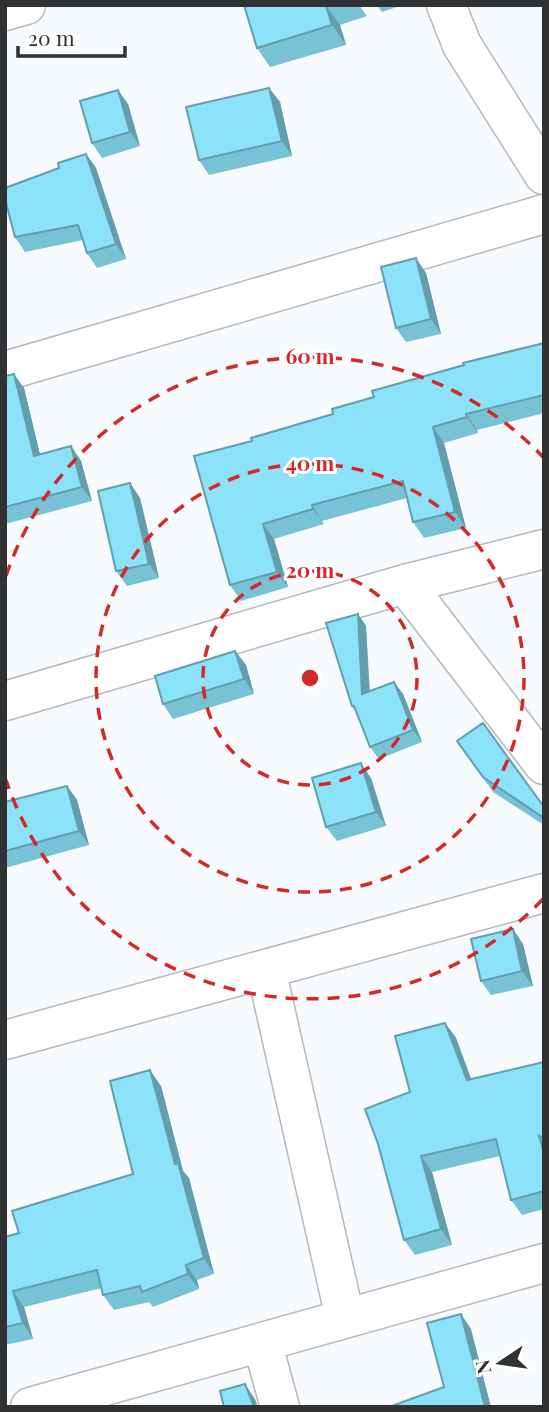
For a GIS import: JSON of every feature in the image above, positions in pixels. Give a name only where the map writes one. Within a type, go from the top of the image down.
[{"type":"street","points":[[5,11],[26,5]]},
{"type":"street","points":[[446,5],[462,45],[544,175]]},
{"type":"street","points":[[5,371],[544,214]]},
{"type":"street","points":[[5,701],[405,583],[544,549]]},
{"type":"street","points":[[405,583],[544,765]]},
{"type":"street","points":[[5,1040],[544,893]]},
{"type":"street","points":[[266,969],[345,1318]]},
{"type":"street","points":[[30,1407],[544,1263]]},
{"type":"street","points":[[262,1342],[280,1407]]},
{"type":"building","points":[[244,5],[328,5],[326,6],[332,25],[257,48]]},
{"type":"building","points":[[269,88],[282,141],[199,160],[186,107]]},
{"type":"building","points":[[118,90],[130,132],[92,143],[80,101]]},
{"type":"building","points":[[86,154],[116,244],[87,253],[78,225],[15,237],[5,199],[5,188],[59,168],[58,163]]},
{"type":"building","points":[[416,258],[431,319],[396,328],[381,267]]},
{"type":"building","points":[[544,343],[544,395],[466,414],[467,417],[433,427],[455,512],[413,522],[403,481],[312,505],[313,509],[263,524],[277,572],[230,585],[194,456],[252,441],[251,438],[333,414],[332,409],[374,397],[372,391],[464,365],[463,363]]},
{"type":"building","points":[[14,374],[34,456],[71,446],[82,487],[5,507],[5,376]]},
{"type":"building","points":[[130,483],[149,564],[116,571],[98,491]]},
{"type":"building","points":[[358,614],[362,694],[394,682],[413,730],[370,747],[352,706],[326,623]]},
{"type":"building","points":[[235,651],[244,679],[163,704],[155,676]]},
{"type":"building","points":[[483,723],[544,807],[544,818],[483,777],[457,741]]},
{"type":"building","points":[[361,763],[376,812],[326,827],[312,778]]},
{"type":"building","points":[[67,786],[79,831],[5,851],[5,802]]},
{"type":"building","points":[[513,929],[522,971],[481,981],[471,939]]},
{"type":"building","points":[[445,1023],[467,1080],[544,1062],[544,1138],[539,1136],[544,1153],[544,1191],[511,1200],[496,1139],[421,1156],[441,1229],[404,1240],[378,1144],[365,1109],[410,1092],[395,1036]]},
{"type":"building","points":[[150,1070],[204,1258],[186,1265],[188,1274],[142,1292],[140,1286],[103,1295],[97,1270],[13,1291],[23,1323],[5,1327],[5,1237],[19,1233],[12,1211],[133,1174],[110,1081]]},
{"type":"building","points":[[461,1314],[485,1407],[389,1407],[444,1387],[427,1323]]},
{"type":"building","points":[[245,1384],[254,1407],[224,1407],[220,1391]]}]
